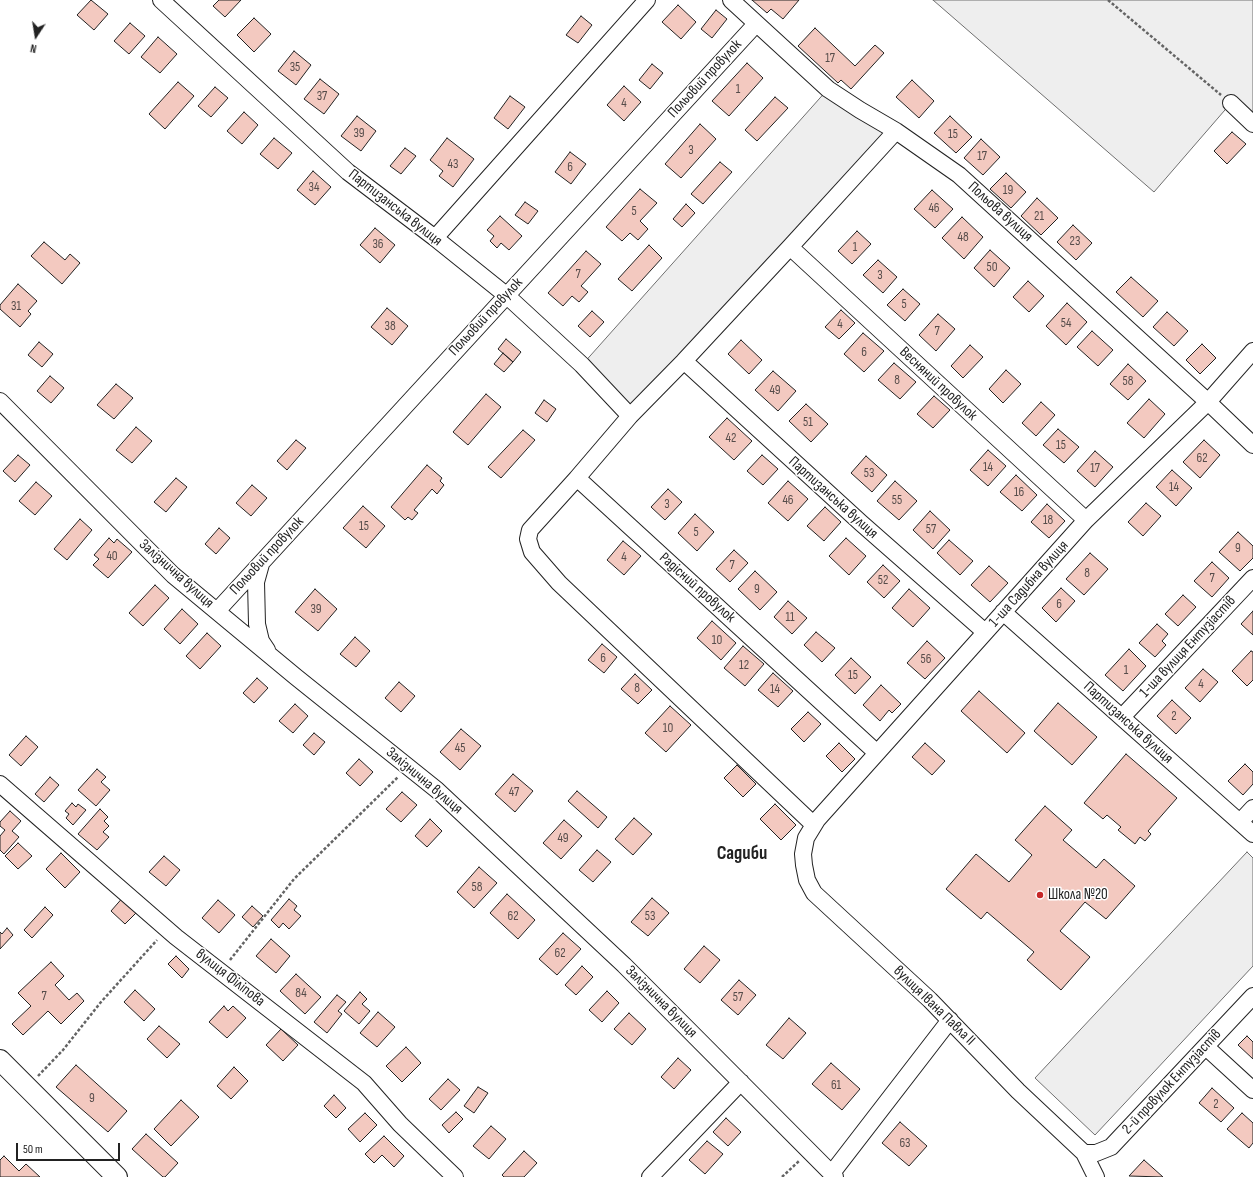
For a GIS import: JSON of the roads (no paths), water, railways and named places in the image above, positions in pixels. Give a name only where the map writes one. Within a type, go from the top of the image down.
[{"type":"main road","points":[[0,1060],[117,1177]]},
{"type":"street","name":"Партизанська вулиця","points":[[161,0],[348,172],[435,238],[506,295],[582,365],[630,416]]},
{"type":"street","points":[[435,238],[647,0]]},
{"type":"street","name":"Польова вулиця","points":[[731,0],[828,89],[896,131],[960,175],[1253,445]]},
{"type":"street","name":"Польовий провулок","points":[[217,611],[756,24]]},
{"type":"street","points":[[1231,103],[1253,124]]},
{"type":"street","points":[[814,826],[559,583],[532,552],[528,539],[530,530],[630,416],[684,361],[896,131]]},
{"type":"street","name":"Весняний провулок","points":[[790,247],[1086,520]]},
{"type":"street","name":"1-ша Садибна вулиця","points":[[814,826],[877,753],[1086,520],[1208,402],[1253,351]]},
{"type":"street","name":"Партизанська вулиця","points":[[684,361],[861,523],[985,632]]},
{"type":"street","name":"Залізнична вулиця","points":[[0,401],[173,575],[274,659],[437,790],[624,965],[833,1175]]},
{"type":"street","name":"Радісний провулок","points":[[576,478],[877,753]]},
{"type":"street","points":[[263,561],[256,582],[256,624],[261,641],[274,659]]},
{"type":"street","name":"1-ша вулиця Ентузіастів","points":[[1122,717],[1253,578]]},
{"type":"street","name":"Партизанська вулиця","points":[[1004,612],[1253,834]]},
{"type":"street","name":"вулиця Філіпова","points":[[0,784],[166,929],[364,1083],[400,1124],[455,1177]]},
{"type":"street","points":[[1240,822],[1253,808]]},
{"type":"street","name":"вулиця Івана Павла II","points":[[814,826],[806,838],[803,854],[807,880],[814,893],[930,1000],[1018,1091],[1084,1153],[1096,1177]]},
{"type":"street","name":"2-й провулок Ентузіастів","points":[[1084,1153],[1096,1153],[1111,1147],[1253,996]]},
{"type":"street","points":[[833,1175],[950,1020]]},
{"type":"street","points":[[1206,1046],[1253,1090]]},
{"type":"street","points":[[650,1177],[741,1082]]},
{"type":"place","name":"Школа №20","points":[[1040,895]]},
{"type":"district","name":"Садиби","points":[[742,854]]}]
